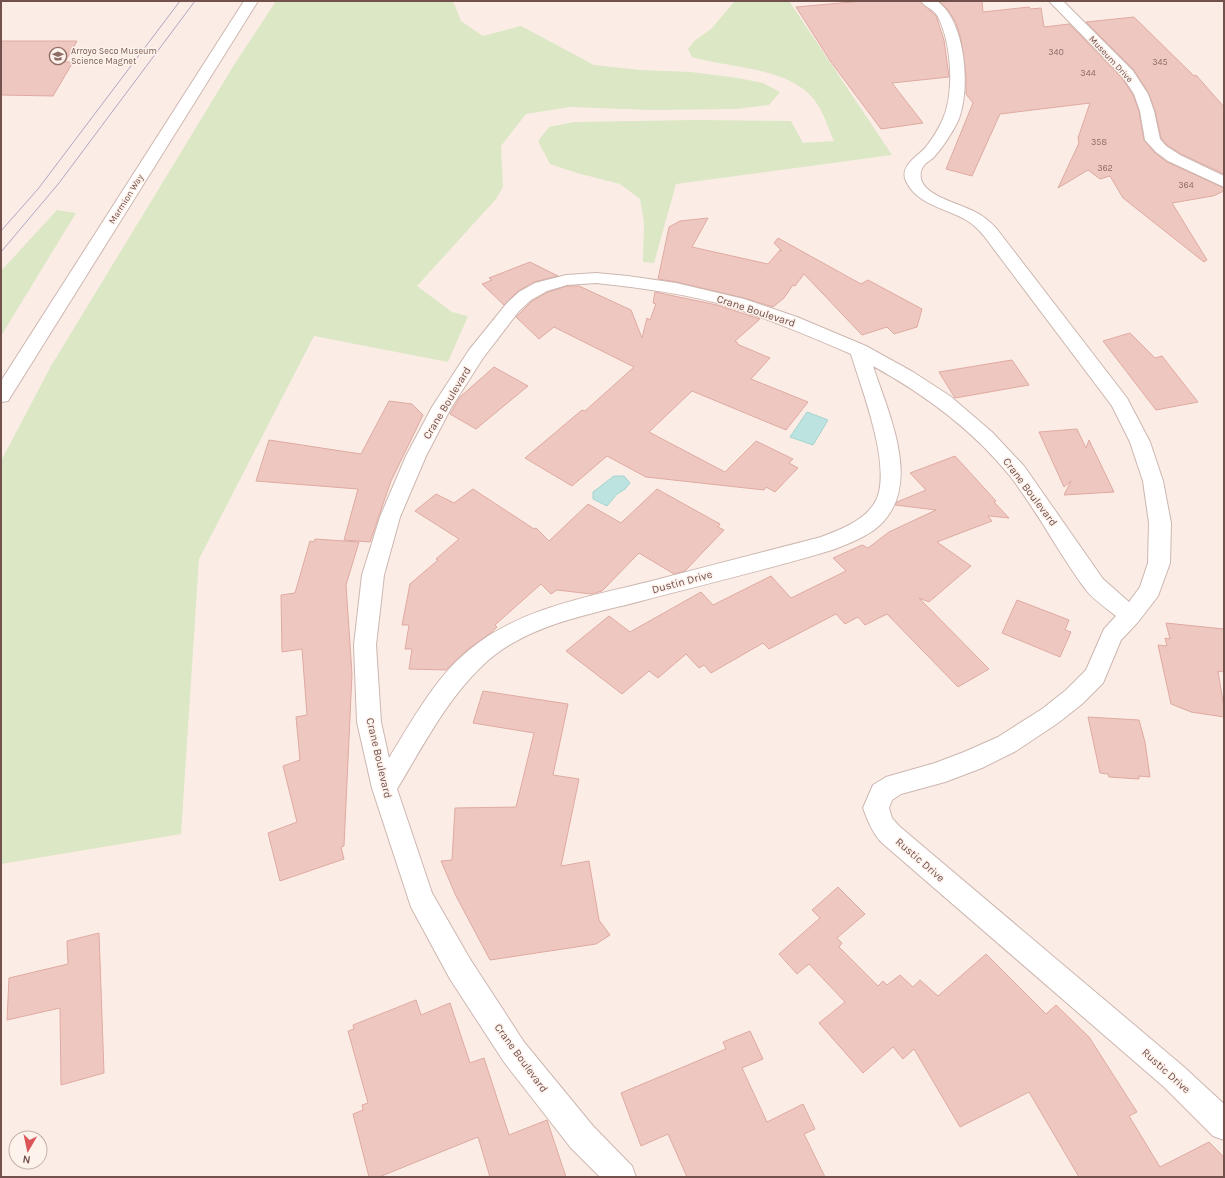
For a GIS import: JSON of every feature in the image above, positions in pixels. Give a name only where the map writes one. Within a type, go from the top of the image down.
[{"type":"street","name":"Marmion Way","points":[[1,396],[251,1]]},
{"type":"street","points":[[928,1],[942,11],[953,38],[958,88],[951,119],[928,154],[916,165],[913,174],[914,182],[923,192],[936,201],[968,214],[983,225],[993,235],[1120,403],[1140,442],[1153,481],[1160,522],[1159,563],[1150,590],[1130,616]]},
{"type":"street","name":"Museum Drive","points":[[1056,1],[1128,74],[1141,94],[1147,111],[1153,140],[1161,149],[1174,158],[1224,182]]},
{"type":"street","name":"Crane Boulevard","points":[[621,1177],[582,1137],[514,1052],[460,969],[420,898],[384,788],[369,722],[365,645],[373,575],[390,517],[416,456],[442,407],[476,354],[513,307],[525,296],[541,287],[566,280],[596,278],[628,281],[676,288],[738,303],[791,321],[859,350],[906,376],[943,400],[985,437],[1017,471],[1095,585],[1130,616]]},
{"type":"street","name":"Dustin Drive","points":[[384,788],[440,700],[462,670],[491,646],[522,628],[561,613],[824,544],[850,534],[873,519],[887,500],[891,475],[889,448],[859,350]]},
{"type":"street","name":"Rustic Drive","points":[[1130,616],[1112,635],[1095,676],[1074,697],[1050,716],[1007,744],[973,760],[936,774],[895,785],[882,793],[876,808],[882,825],[890,834],[1174,1077],[1224,1125]]},
{"type":"green space","points":[[276,1],[453,1],[461,21],[483,36],[521,26],[594,65],[640,70],[691,72],[738,78],[763,83],[780,92],[769,105],[736,109],[651,110],[570,107],[526,114],[501,146],[503,187],[496,199],[417,286],[452,312],[468,316],[448,362],[314,336],[199,559],[181,834],[1,864],[1,461],[51,366],[234,65]]},
{"type":"green space","points":[[735,1],[789,1],[892,155],[676,184],[654,263],[643,262],[644,222],[640,199],[620,184],[577,173],[550,164],[538,141],[549,127],[574,122],[696,120],[791,121],[803,143],[834,141],[819,107],[809,94],[795,84],[779,76],[762,71],[692,57],[688,49],[694,41],[711,29]]},
{"type":"green space","points":[[57,210],[76,213],[1,336],[1,271]]},
{"type":"water","points":[[807,412],[828,420],[813,445],[790,437]]},
{"type":"water","points":[[614,476],[624,476],[630,483],[625,489],[617,494],[607,506],[593,499],[593,492]]},
{"type":"building","points":[[863,1],[920,1],[936,16],[944,40],[949,77],[892,83],[923,123],[881,129],[831,62],[796,7]]},
{"type":"building","points":[[939,1],[982,1],[983,12],[1029,7],[1031,9],[1041,8],[1044,27],[1069,24],[1122,78],[1133,95],[1139,111],[1144,140],[1155,153],[1167,162],[1224,188],[1224,191],[1213,196],[1172,203],[1207,260],[1204,262],[1123,198],[1110,176],[1100,179],[1088,170],[1058,188],[1079,143],[1078,138],[1090,103],[1000,114],[972,176],[946,169],[973,103],[966,94],[966,75],[961,39],[956,23],[948,10]]},
{"type":"building","points":[[1134,17],[1194,76],[1196,75],[1224,107],[1224,174],[1181,154],[1167,145],[1161,138],[1155,111],[1149,94],[1134,70],[1086,22]]},
{"type":"building","points":[[1,41],[77,41],[65,62],[73,62],[53,96],[1,95]]},
{"type":"building","points":[[708,218],[692,247],[768,264],[780,250],[782,251],[774,243],[778,238],[861,284],[868,280],[922,309],[917,327],[894,334],[887,327],[862,335],[804,274],[795,286],[793,285],[784,298],[773,307],[744,298],[658,279],[669,227],[680,221]]},
{"type":"building","points":[[530,262],[558,276],[534,282],[518,291],[504,305],[482,284],[492,280],[489,278]]},
{"type":"building","points":[[567,286],[579,286],[631,310],[642,338],[647,318],[650,320],[656,304],[653,303],[655,292],[717,305],[760,319],[735,341],[738,343],[737,344],[770,358],[751,379],[808,402],[786,430],[692,391],[649,432],[725,472],[756,441],[793,459],[789,463],[798,468],[775,492],[766,487],[764,490],[646,477],[607,456],[572,486],[525,458],[582,410],[585,411],[634,367],[554,327],[539,339],[516,317],[532,301],[548,292]]},
{"type":"building","points":[[1130,333],[1155,358],[1162,356],[1198,402],[1156,410],[1103,341]]},
{"type":"building","points":[[1012,360],[1029,385],[955,398],[939,372]]},
{"type":"building","points":[[494,367],[528,386],[476,429],[450,414],[460,397]]},
{"type":"building","points":[[389,401],[412,404],[423,415],[391,481],[370,542],[344,540],[358,489],[256,481],[269,440],[361,454]]},
{"type":"building","points":[[1077,429],[1086,448],[1089,440],[1114,492],[1064,495],[1071,481],[1064,487],[1039,432]]},
{"type":"building","points":[[955,456],[996,501],[994,502],[1009,518],[988,516],[992,521],[937,542],[971,566],[929,602],[919,598],[989,669],[958,687],[887,614],[865,625],[858,617],[845,624],[836,614],[769,649],[763,643],[711,673],[704,665],[699,668],[686,654],[658,678],[649,671],[622,694],[566,651],[609,616],[630,632],[701,592],[713,605],[771,576],[791,598],[846,571],[833,558],[862,545],[868,548],[889,532],[936,510],[895,505],[897,502],[926,490],[910,473]]},
{"type":"building","points":[[473,489],[534,529],[536,528],[549,541],[588,504],[621,523],[657,489],[720,524],[718,527],[724,530],[685,571],[674,574],[639,553],[602,591],[591,594],[557,590],[551,594],[541,584],[495,625],[497,627],[492,632],[467,650],[446,670],[409,669],[412,649],[405,649],[409,625],[402,625],[410,584],[438,560],[436,559],[459,539],[415,511],[436,494],[454,503]]},
{"type":"building","points":[[315,539],[359,542],[346,585],[352,674],[344,846],[341,847],[344,859],[280,881],[268,833],[297,822],[283,766],[300,760],[296,717],[307,715],[302,649],[282,652],[281,595],[295,593],[310,541],[314,542]]},
{"type":"building","points":[[1017,600],[1069,620],[1065,630],[1071,632],[1060,657],[1002,633]]},
{"type":"building","points":[[1166,623],[1224,629],[1224,672],[1218,671],[1224,717],[1191,712],[1171,704],[1158,645],[1167,646],[1165,638],[1170,639]]},
{"type":"building","points":[[483,691],[568,704],[553,775],[579,779],[561,866],[589,861],[599,920],[610,935],[596,944],[490,960],[456,896],[441,861],[452,860],[455,808],[516,807],[534,733],[473,723]]},
{"type":"building","points":[[1088,717],[1139,720],[1145,742],[1150,777],[1139,776],[1139,779],[1109,777],[1108,774],[1100,773]]},
{"type":"building","points":[[838,887],[865,914],[837,938],[842,943],[839,947],[878,986],[883,981],[887,985],[900,975],[913,987],[920,980],[938,996],[986,954],[1046,1014],[1056,1005],[1089,1037],[1137,1112],[1129,1116],[1160,1167],[1209,1142],[1224,1157],[1224,1177],[1079,1177],[1029,1092],[960,1127],[914,1049],[903,1059],[893,1047],[863,1073],[819,1023],[845,1002],[809,964],[797,974],[779,954],[820,918],[812,910]]},
{"type":"building","points":[[99,933],[104,1073],[61,1085],[60,1008],[7,1020],[9,978],[68,964],[67,941]]},
{"type":"building","points":[[416,1000],[421,1015],[450,1003],[470,1063],[484,1058],[509,1135],[547,1120],[566,1177],[490,1177],[478,1137],[379,1177],[369,1177],[353,1114],[363,1110],[362,1105],[368,1103],[348,1031],[354,1029],[353,1025]]},
{"type":"building","points":[[750,1031],[763,1059],[742,1068],[767,1122],[803,1104],[815,1129],[804,1134],[825,1177],[687,1177],[668,1134],[641,1146],[621,1093],[726,1049],[723,1042]]},
{"type":"tram line","points":[[1,231],[38,189],[180,1]]},
{"type":"tram line","points":[[1,252],[59,183],[195,1]]},
{"type":"place","name":"Arroyo Seco Museum Science Magnet","points":[[58,56]]}]
